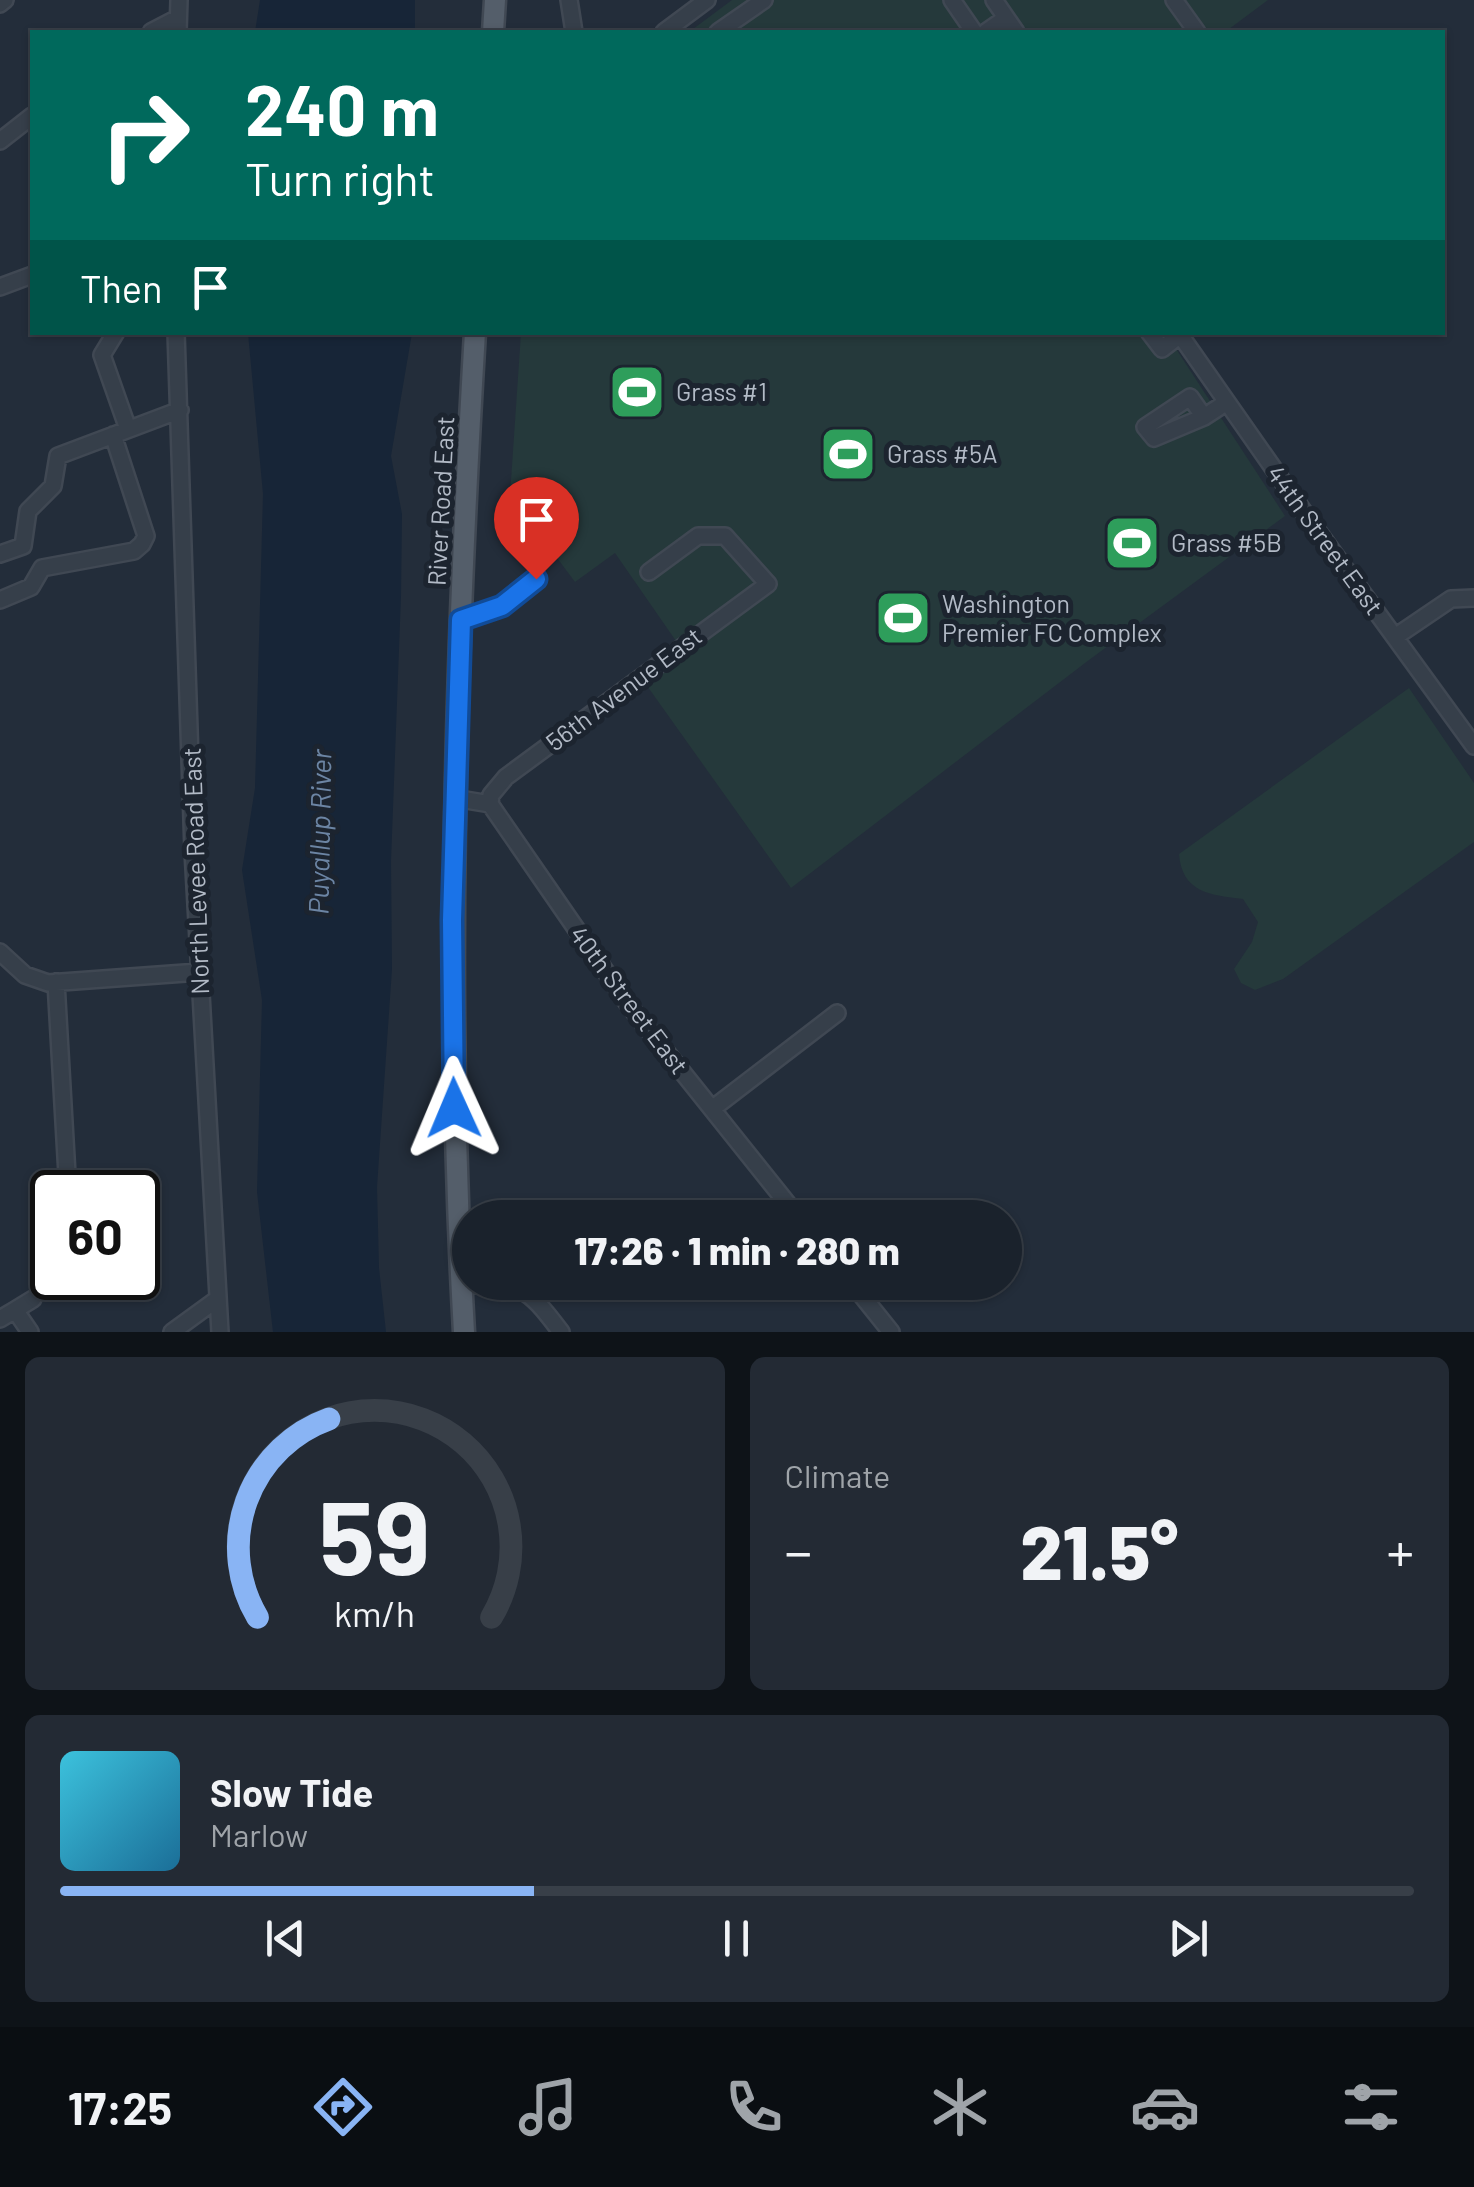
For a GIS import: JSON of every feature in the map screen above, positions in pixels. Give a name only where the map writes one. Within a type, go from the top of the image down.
[{"type":"main road","points":[[493,30],[495,0]]},
{"type":"main road","name":"River Road East","points":[[458,1200],[452,1004],[454,798],[474,335]]},
{"type":"main road","name":"River Road East","points":[[462,1300],[464,1332]]},
{"type":"street","points":[[178,25],[179,0]]},
{"type":"street","points":[[568,0],[574,30]]},
{"type":"street","points":[[684,27],[707,0]]},
{"type":"street","points":[[721,30],[764,0]]},
{"type":"street","points":[[952,0],[973,30]]},
{"type":"street","points":[[994,0],[1013,28]]},
{"type":"street","points":[[1174,0],[1196,30]]},
{"type":"street","points":[[0,141],[30,118]]},
{"type":"street","points":[[0,287],[30,276]]},
{"type":"street","points":[[0,600],[31,587],[42,568],[134,551],[146,536],[102,354],[114,335]]},
{"type":"street","name":"North Levee Road East","points":[[176,335],[200,972],[220,1332]]},
{"type":"street","points":[[1152,335],[1162,349],[1179,335]]},
{"type":"street","name":"44th Street East","points":[[1181,335],[1474,746]]},
{"type":"street","points":[[1204,417],[1228,402]]},
{"type":"street","points":[[0,554],[23,546],[28,511],[53,486],[58,456],[180,410]]},
{"type":"street","name":"56th Avenue East","points":[[490,804],[491,795],[506,777],[768,584],[725,536],[698,536],[649,572]]},
{"type":"street","points":[[461,620],[502,606],[536,579]]},
{"type":"street","points":[[1395,637],[1445,602],[1474,598]]},
{"type":"street","points":[[700,612],[709,626]]},
{"type":"street","points":[[454,798],[490,804]]},
{"type":"street","name":"40th Street East","points":[[490,804],[628,1004],[785,1200]]},
{"type":"street","points":[[0,952],[25,975],[56,982],[200,972]]},
{"type":"street","points":[[56,982],[67,1170]]},
{"type":"street","points":[[712,1109],[837,1014]]},
{"type":"street","points":[[0,1319],[31,1300]]},
{"type":"street","points":[[172,1332],[216,1300]]},
{"type":"street","points":[[534,1300],[561,1332]]},
{"type":"street","points":[[865,1300],[891,1332]]},
{"type":"street","points":[[15,1310],[30,1332]]},
{"type":"green space","points":[[732,0],[1268,0],[1228,30],[692,30]]},
{"type":"green space","name":"Washington Premier FC Complex","points":[[521,335],[1167,335],[1285,516],[791,888],[645,683],[685,654],[615,553],[575,582],[510,495]]},
{"type":"green space","points":[[1409,688],[1474,783],[1474,842],[1283,979],[1255,990],[1241,983],[1234,969],[1252,942],[1258,922],[1243,899],[1209,893],[1192,884],[1181,867],[1179,854]]},
{"type":"water","points":[[260,0],[415,0],[415,30],[255,30]]},
{"type":"water","name":"Puyallup River","points":[[248,335],[412,335],[391,456],[402,514],[391,861],[392,969],[377,1187],[379,1268],[386,1332],[273,1332],[257,1192],[262,1000],[242,870],[255,788],[263,494]]},
{"type":"place","name":"Grass #1","points":[[637,392]]},
{"type":"place","name":"Grass #5A","points":[[848,454]]},
{"type":"place","name":"Grass #5B","points":[[1132,543]]},
{"type":"place","name":"Washington Premier FC Complex","points":[[903,618]]},
{"type":"route","points":[[454,1108],[452,920],[461,620],[502,606],[536,579]]}]
